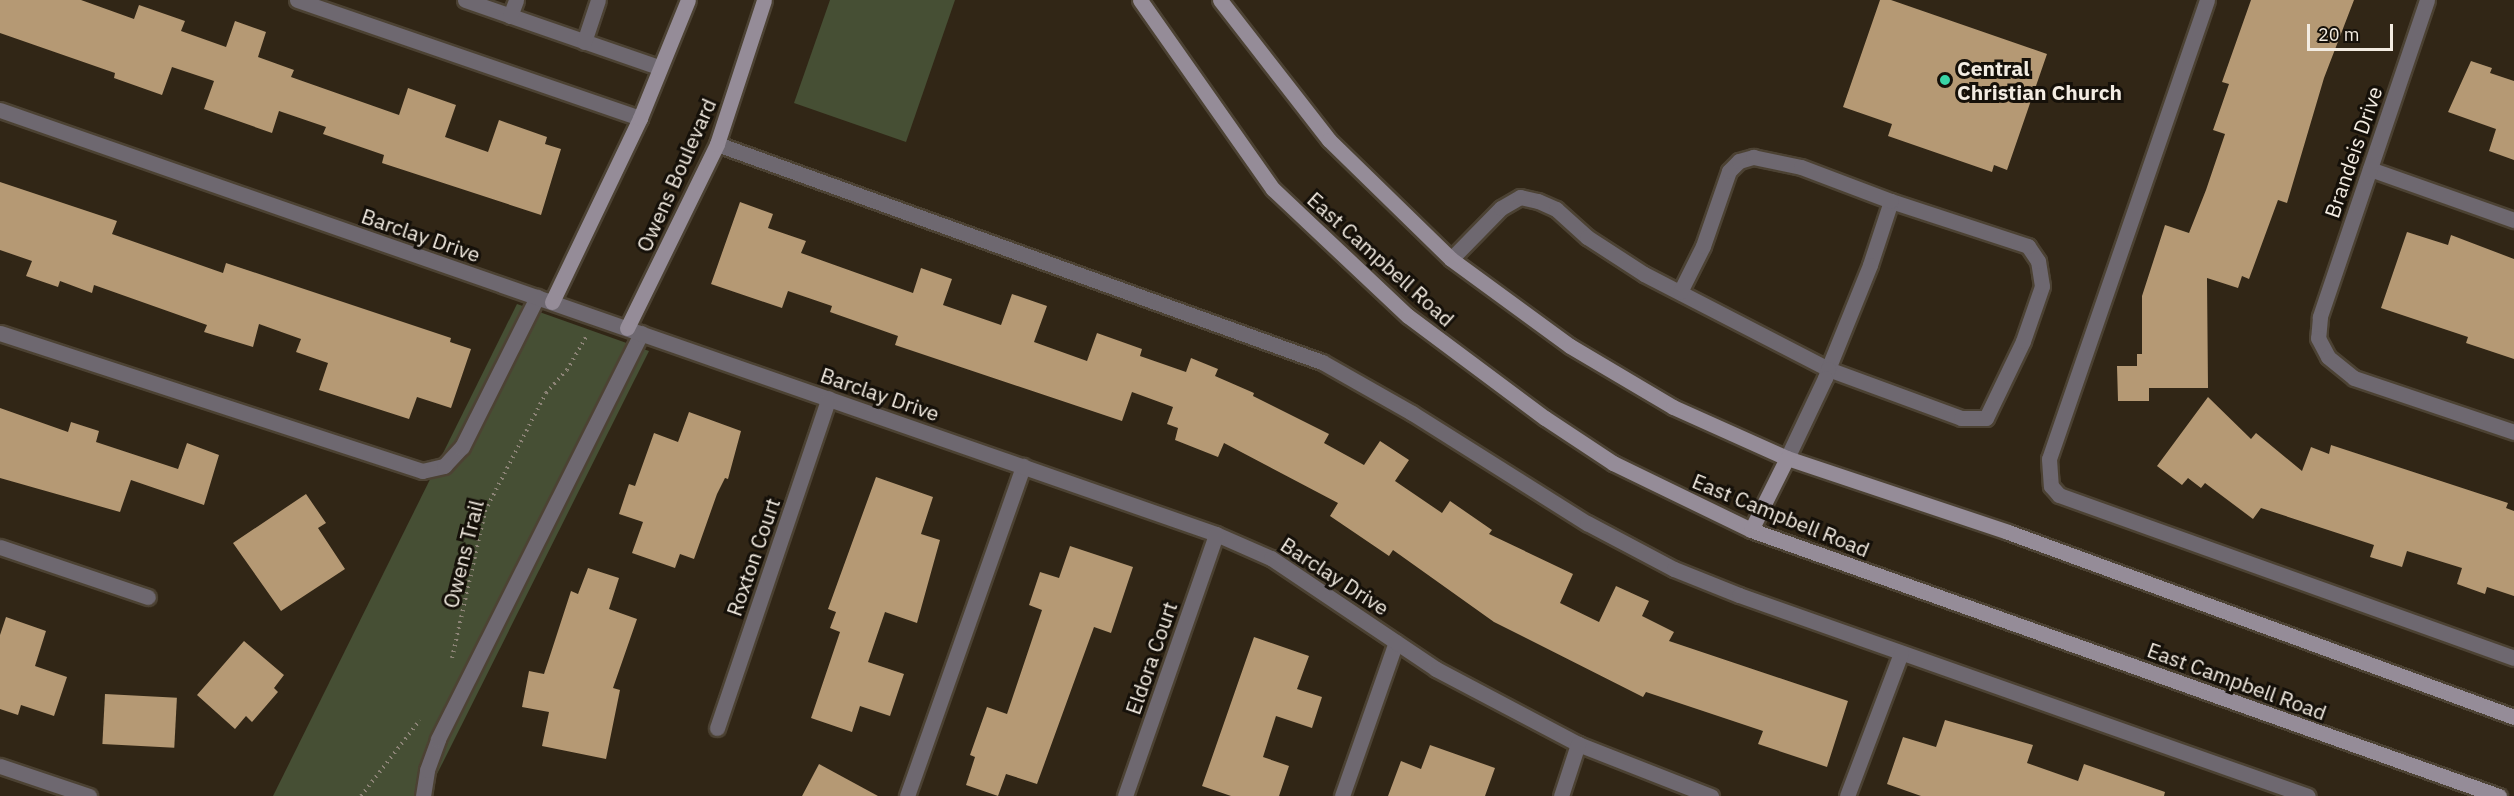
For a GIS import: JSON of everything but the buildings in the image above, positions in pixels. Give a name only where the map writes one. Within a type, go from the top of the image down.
[{"type":"main road","points":[[545,300],[639,118],[688,0]]},
{"type":"main road","name":"Owens Boulevard","points":[[634,331],[717,144],[764,0]]},
{"type":"main road","name":"East Campbell Road","points":[[1140,0],[1273,189],[1408,316],[1545,418],[1611,462],[1751,530],[2499,796]]},
{"type":"main road","points":[[1220,0],[1329,140],[1451,259],[1570,346],[1673,407],[1787,458],[2008,532],[2514,717]]},
{"type":"main road","points":[[1751,530],[1787,458]]},
{"type":"street","points":[[297,0],[639,118]]},
{"type":"street","points":[[465,0],[659,68]]},
{"type":"street","points":[[510,16],[516,0]]},
{"type":"street","points":[[584,42],[598,0]]},
{"type":"street","points":[[2207,0],[2049,459],[2051,486],[2059,495],[2514,658]]},
{"type":"street","name":"Brandeis Drive","points":[[2427,0],[2319,317],[2318,338],[2328,357],[2354,378],[2514,432]]},
{"type":"street","name":"Barclay Drive","points":[[0,110],[1216,534],[1271,558],[1436,669],[1578,744],[1711,796]]},
{"type":"street","points":[[717,144],[1322,362],[1412,412],[1587,523],[1674,569],[1901,653],[2308,796]]},
{"type":"street","points":[[1451,259],[1501,208],[1520,197],[1556,209],[1587,237],[1680,292],[1828,369],[1961,418],[1986,418],[2023,341],[2042,286],[2038,261],[2028,246],[1892,201],[1802,168],[1753,157],[1739,162],[1729,171],[1703,246],[1680,292]]},
{"type":"street","points":[[2370,169],[2514,220]]},
{"type":"street","points":[[1787,458],[1828,369],[1892,201]]},
{"type":"street","points":[[0,333],[422,471],[444,466],[462,447],[545,300]]},
{"type":"street","points":[[423,796],[427,770],[438,739],[634,331]]},
{"type":"street","name":"Roxton Court","points":[[717,728],[829,399]]},
{"type":"street","points":[[907,796],[1023,466]]},
{"type":"street","name":"Eldora Court","points":[[1125,796],[1216,534]]},
{"type":"street","points":[[0,547],[148,597]]},
{"type":"street","points":[[1342,796],[1396,642]]},
{"type":"street","points":[[1847,796],[1901,653]]},
{"type":"street","points":[[1561,796],[1578,744]]},
{"type":"street","points":[[0,766],[89,796]]},
{"type":"path","name":"Owens Trail","points":[[450,666],[485,511],[546,393],[578,354],[594,317]]},
{"type":"path","points":[[361,796],[423,716]]},
{"type":"green space","points":[[830,0],[955,0],[906,142],[794,103]]},
{"type":"green space","points":[[517,304],[649,351],[426,796],[273,796]]},
{"type":"place","name":"Central Christian Church","points":[[1945,80]]}]
